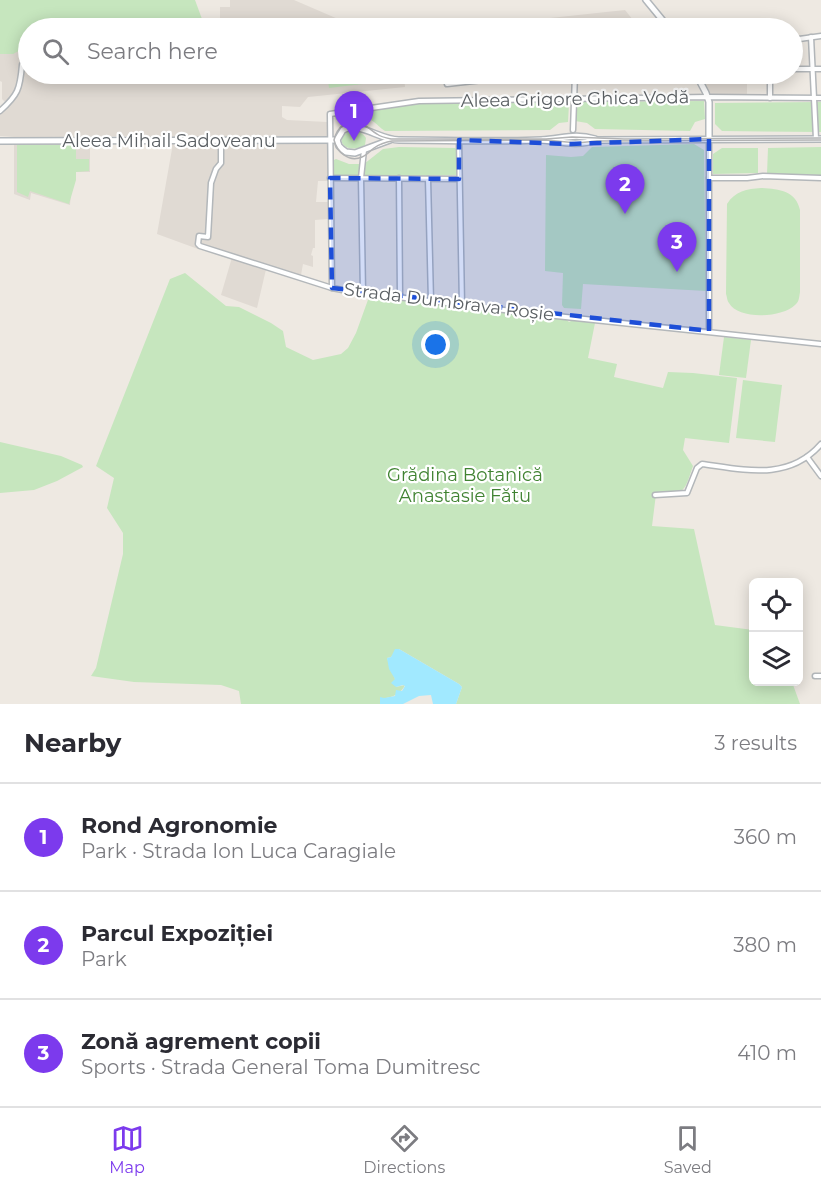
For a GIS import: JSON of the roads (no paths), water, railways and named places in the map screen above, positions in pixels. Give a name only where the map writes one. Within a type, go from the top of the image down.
[{"type":"main road","points":[[646,0],[661,18]]},
{"type":"main road","points":[[701,84],[708,97],[709,140]]},
{"type":"main road","points":[[346,128],[358,128],[365,131],[370,139],[369,146],[365,150],[355,153],[346,152],[339,146],[337,140],[346,128]]},
{"type":"main road","name":"Aleea Grigore Ghica Vodă","points":[[365,131],[391,140],[543,140],[564,136],[579,136],[597,140],[819,139]]},
{"type":"main road","name":"Aleea Mihail Sadoveanu","points":[[0,141],[337,140]]},
{"type":"main road","name":"Aleea Grigore Ghica Vodă","points":[[365,150],[391,140]]},
{"type":"street","points":[[803,38],[821,36]]},
{"type":"street","points":[[811,37],[819,139]]},
{"type":"street","points":[[803,69],[821,69]]},
{"type":"street","points":[[0,111],[11,100],[21,84]]},
{"type":"street","points":[[573,130],[574,84]]},
{"type":"street","points":[[770,84],[770,98]]},
{"type":"street","name":"Aleea Grigore Ghica Vodă","points":[[330,140],[330,114],[419,101],[708,97],[821,98]]},
{"type":"street","points":[[330,140],[332,288]]},
{"type":"street","points":[[459,140],[462,305]]},
{"type":"street","points":[[709,140],[709,332]]},
{"type":"street","name":"Strada Dumbrava Roșie","points":[[221,141],[220,163],[211,183],[208,237],[199,236],[200,246],[332,288],[363,293],[821,344]]},
{"type":"street","points":[[363,293],[361,178],[365,150]]},
{"type":"street","points":[[709,178],[763,176],[821,178]]},
{"type":"street","points":[[330,178],[459,179]]},
{"type":"street","points":[[399,178],[400,297]]},
{"type":"street","points":[[428,179],[431,301]]},
{"type":"street","points":[[655,495],[687,493],[697,468],[702,464],[766,471],[794,465],[807,458],[821,444]]},
{"type":"street","points":[[807,458],[821,476]]},
{"type":"water","points":[[395,649],[399,649],[459,684],[462,687],[456,704],[433,704],[431,695],[419,696],[403,704],[380,704],[380,697],[395,696],[396,690],[402,691],[405,686],[396,687],[391,683],[395,679],[389,669],[387,658],[391,657]]},
{"type":"tram line","points":[[821,138],[391,139],[380,136],[362,124],[351,122],[340,128],[334,140],[338,149],[353,159],[362,157],[378,145],[392,141],[546,140],[577,143],[821,140]]},
{"type":"place","name":"Rond Agronomie","points":[[354,141]]},
{"type":"place","name":"Parcul Expoziției","points":[[625,214]]},
{"type":"place","name":"Zonă agrement copii","points":[[677,272]]},
{"type":"park label","name":"Grădina Botanică Anastasie Fătu","points":[[465,485]]}]
